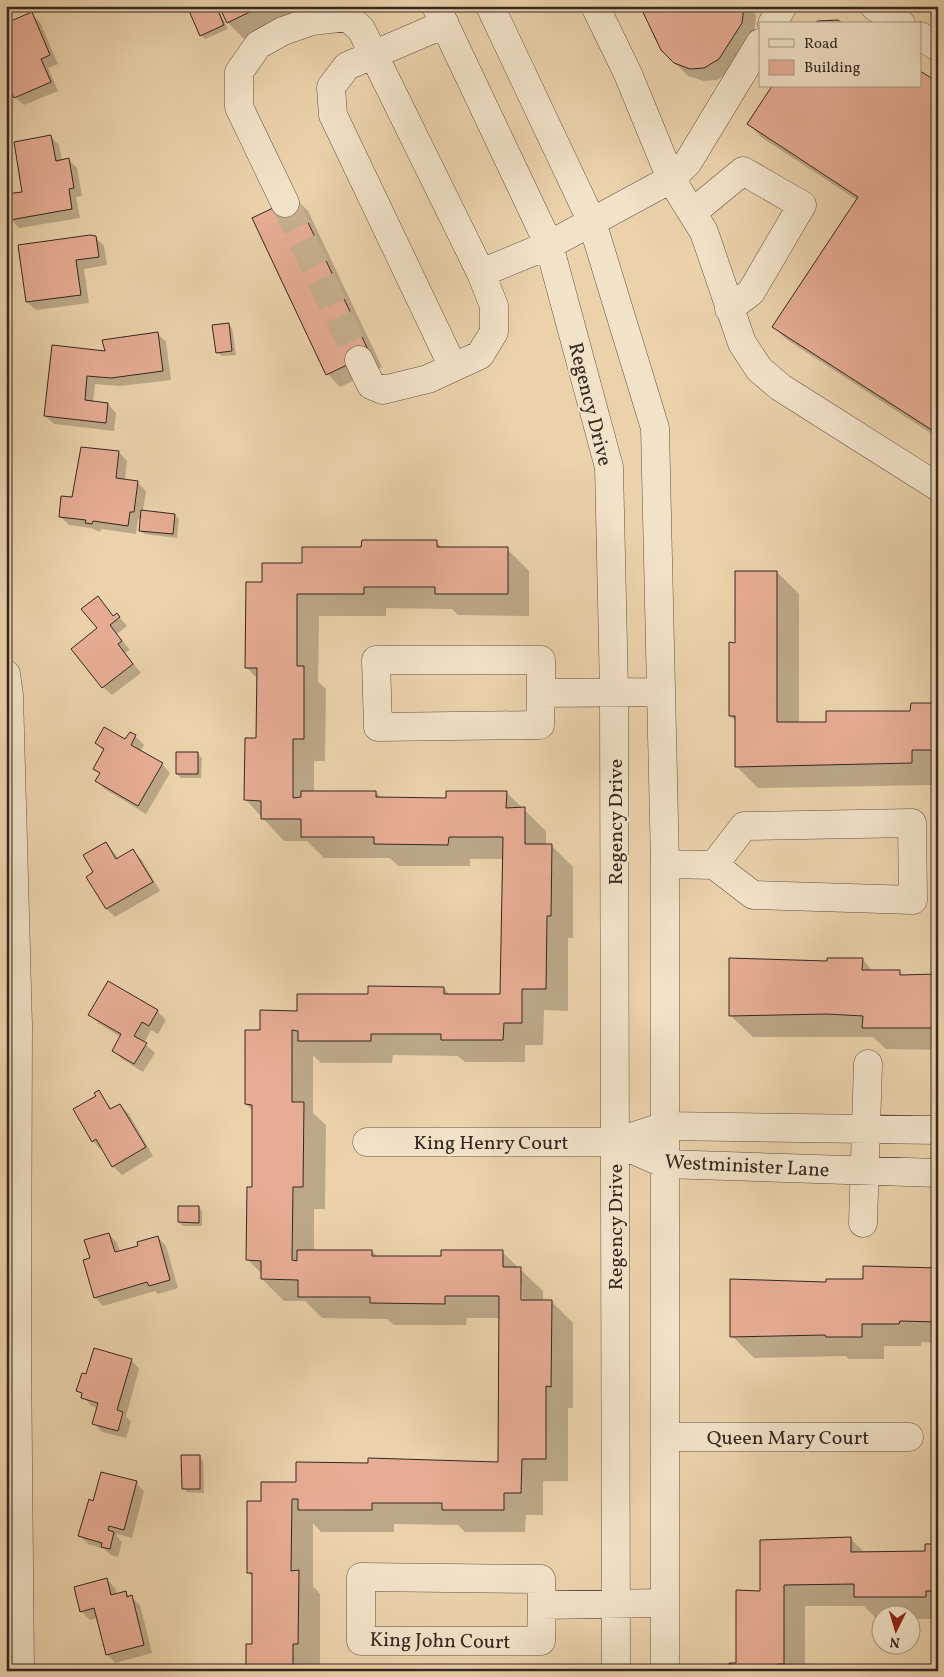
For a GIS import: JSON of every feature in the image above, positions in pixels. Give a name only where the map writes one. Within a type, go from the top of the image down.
[{"type":"street","points":[[490,6],[592,222],[655,428],[665,864],[665,1671]]},
{"type":"street","points":[[595,6],[628,74],[671,178],[704,232],[742,343],[759,370],[780,387],[938,487]]},
{"type":"street","points":[[773,22],[783,6]]},
{"type":"street","points":[[874,6],[898,22]]},
{"type":"street","points":[[441,15],[373,55],[346,66],[331,87],[333,116],[452,367]]},
{"type":"street","name":"Regency Drive","points":[[441,15],[548,245],[609,467],[614,691],[616,1671]]},
{"type":"street","points":[[285,203],[239,107],[239,72],[258,45],[283,31],[321,20],[347,17],[361,29],[481,273],[494,306],[494,332],[480,355],[428,379],[383,390],[371,385],[358,360]]},
{"type":"street","points":[[922,37],[938,47]]},
{"type":"street","points":[[481,273],[548,245],[671,178],[688,162],[759,46]]},
{"type":"street","points":[[692,213],[743,172],[802,205],[751,292],[730,309]]},
{"type":"street","points":[[376,660],[541,660],[540,693],[540,725],[378,727],[376,660]]},
{"type":"street","points":[[7,688],[12,1026],[12,1352],[20,1671]]},
{"type":"street","points":[[540,693],[661,692]]},
{"type":"street","points":[[665,864],[714,865],[753,895],[913,900],[912,823],[744,826],[714,865]]},
{"type":"street","points":[[863,1223],[868,1064]]},
{"type":"street","name":"Westminister Lane","points":[[615,1142],[664,1126],[938,1130]]},
{"type":"street","name":"King Henry Court","points":[[367,1142],[615,1142]]},
{"type":"street","name":"Westminister Lane","points":[[615,1142],[665,1164],[938,1172]]},
{"type":"street","name":"Queen Mary Court","points":[[666,1437],[909,1437]]},
{"type":"street","name":"King John Court","points":[[361,1577],[541,1579],[542,1606],[541,1641],[361,1641],[361,1577]]},
{"type":"street","points":[[542,1606],[664,1603]]},
{"type":"building","points":[[200,6],[216,6],[224,25],[200,36],[189,11]]},
{"type":"building","points":[[219,6],[262,6],[227,23]]},
{"type":"building","points":[[640,6],[744,6],[742,23],[719,59],[704,68],[690,69],[674,63],[661,50]]},
{"type":"building","points":[[32,12],[50,55],[41,59],[51,82],[14,98],[6,79],[6,23]]},
{"type":"building","points":[[838,20],[840,22],[816,22]]},
{"type":"building","points":[[922,72],[938,82],[938,434],[772,327],[858,197],[747,124],[771,88],[922,88]]},
{"type":"building","points":[[51,135],[56,161],[69,158],[74,188],[69,189],[72,209],[10,220],[6,194],[22,192],[14,142]]},
{"type":"building","points":[[296,197],[370,354],[326,375],[252,218]]},
{"type":"building","points":[[90,235],[96,236],[99,257],[76,260],[81,295],[26,302],[18,245]]},
{"type":"building","points":[[229,323],[232,351],[216,353],[212,325]]},
{"type":"building","points":[[158,332],[163,371],[111,378],[87,376],[85,400],[108,403],[106,423],[44,416],[52,345],[105,351],[102,340]]},
{"type":"building","points":[[81,447],[119,451],[116,478],[138,481],[134,512],[130,512],[128,526],[93,521],[92,524],[85,523],[86,520],[59,517],[61,496],[72,497]]},
{"type":"building","points":[[141,510],[175,514],[173,534],[139,531]]},
{"type":"building","points":[[362,540],[437,540],[437,547],[508,547],[508,594],[435,594],[435,587],[364,587],[364,594],[297,594],[297,666],[304,666],[304,739],[293,739],[293,798],[301,797],[301,791],[376,791],[376,797],[446,798],[446,791],[507,791],[506,808],[525,807],[525,844],[552,844],[551,916],[547,916],[546,989],[522,989],[522,1023],[504,1023],[503,1040],[441,1040],[441,1034],[371,1034],[371,1041],[298,1041],[298,1031],[292,1030],[292,1102],[304,1102],[303,1187],[293,1187],[292,1260],[297,1261],[297,1250],[372,1250],[372,1256],[441,1256],[441,1250],[503,1250],[503,1267],[521,1267],[521,1300],[552,1300],[551,1387],[546,1386],[546,1459],[522,1459],[521,1493],[504,1493],[504,1510],[442,1510],[442,1503],[372,1503],[372,1510],[298,1510],[298,1499],[292,1499],[291,1571],[299,1570],[298,1644],[293,1644],[293,1671],[246,1671],[246,1644],[252,1644],[252,1573],[247,1573],[247,1501],[261,1501],[261,1482],[296,1482],[296,1462],[368,1463],[368,1458],[498,1462],[499,1296],[445,1296],[445,1304],[370,1303],[370,1297],[298,1297],[298,1280],[261,1279],[261,1261],[246,1260],[247,1187],[252,1187],[252,1105],[245,1104],[245,1030],[260,1030],[260,1010],[297,1011],[297,994],[368,994],[368,986],[444,987],[444,994],[500,994],[503,837],[449,837],[448,845],[374,844],[374,837],[301,837],[301,819],[261,819],[261,801],[244,800],[245,738],[256,738],[257,668],[245,668],[246,582],[262,582],[262,563],[302,563],[302,547],[361,547]]},
{"type":"building","points":[[735,571],[777,571],[777,722],[826,722],[826,711],[910,711],[911,703],[938,703],[938,750],[912,750],[912,763],[735,767],[735,716],[729,716],[729,642],[735,643]]},
{"type":"building","points":[[98,596],[113,616],[117,613],[120,617],[110,625],[122,641],[118,644],[133,664],[102,688],[71,649],[97,628],[81,609]]},
{"type":"building","points":[[104,727],[125,739],[130,732],[136,735],[131,745],[163,763],[138,806],[95,781],[100,773],[93,769],[104,749],[95,743]]},
{"type":"building","points":[[176,752],[198,752],[198,774],[176,774]]},
{"type":"building","points":[[106,842],[116,859],[133,849],[153,882],[106,909],[86,877],[93,872],[83,855]]},
{"type":"building","points":[[729,958],[827,961],[827,958],[863,958],[862,970],[900,970],[900,975],[938,974],[938,1028],[862,1028],[863,1016],[827,1014],[729,1016]]},
{"type":"building","points":[[108,981],[158,1010],[149,1026],[142,1022],[134,1036],[147,1043],[134,1064],[112,1051],[121,1034],[88,1015]]},
{"type":"building","points":[[99,1090],[110,1109],[120,1104],[146,1147],[112,1167],[96,1139],[92,1142],[73,1109],[96,1096],[94,1093]]},
{"type":"building","points":[[178,1206],[199,1206],[199,1223],[178,1222]]},
{"type":"building","points":[[109,1233],[115,1252],[138,1246],[137,1242],[158,1236],[170,1280],[149,1286],[147,1282],[94,1298],[83,1260],[90,1258],[84,1240]]},
{"type":"building","points":[[863,1266],[938,1268],[938,1322],[900,1321],[899,1324],[862,1324],[862,1337],[826,1337],[825,1335],[730,1337],[730,1279],[826,1282],[826,1279],[863,1279]]},
{"type":"building","points":[[94,1348],[132,1359],[117,1410],[123,1412],[118,1431],[92,1424],[98,1403],[81,1398],[82,1393],[76,1391],[82,1373],[86,1374]]},
{"type":"building","points":[[181,1455],[200,1455],[200,1489],[182,1489]]},
{"type":"building","points":[[101,1472],[137,1481],[124,1530],[109,1526],[108,1530],[114,1532],[110,1549],[101,1547],[102,1543],[78,1536],[89,1499],[93,1501]]},
{"type":"building","points":[[851,1537],[851,1552],[925,1551],[925,1544],[938,1544],[938,1591],[926,1591],[926,1597],[854,1597],[854,1584],[784,1585],[784,1664],[778,1664],[778,1671],[729,1671],[729,1663],[736,1663],[736,1590],[760,1591],[760,1540]]},
{"type":"building","points":[[107,1578],[111,1595],[126,1591],[127,1597],[132,1595],[144,1645],[106,1655],[94,1608],[80,1612],[74,1587]]},
{"type":"tunnel","points":[[285,203],[359,360]]}]
